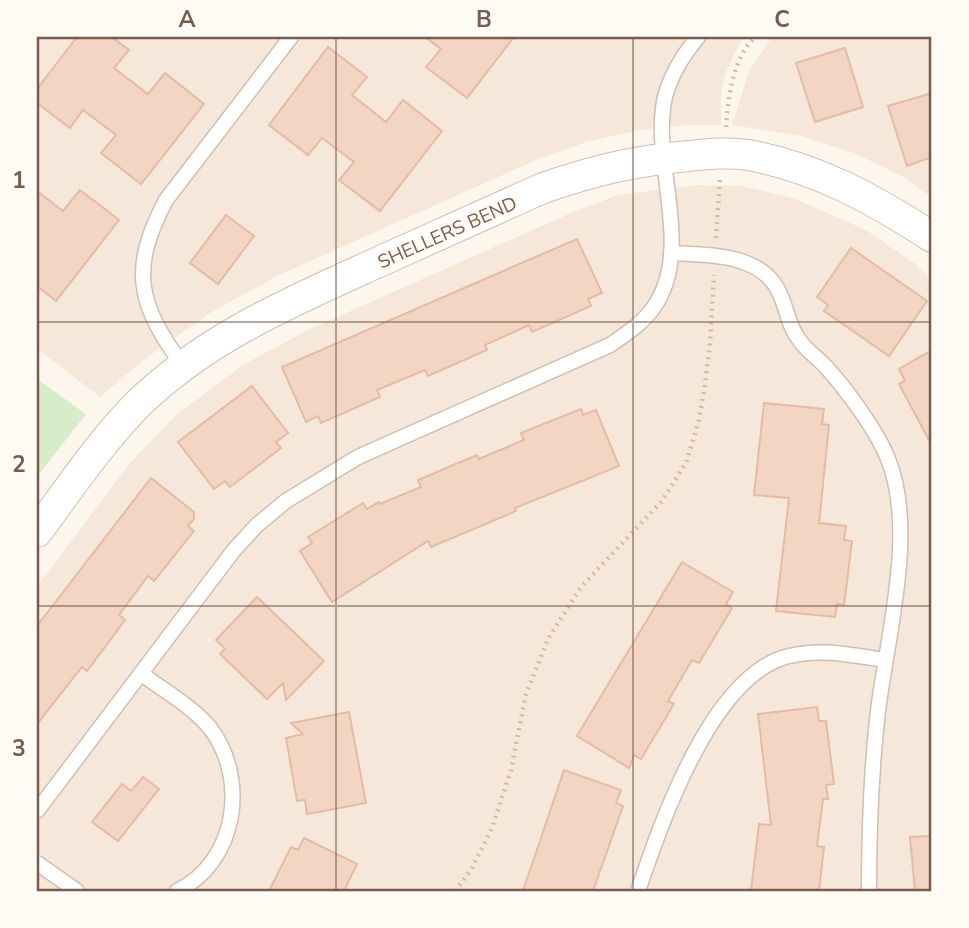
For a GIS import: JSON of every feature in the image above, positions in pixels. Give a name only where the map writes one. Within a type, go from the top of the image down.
[{"type":"street","name":"SHELLERS BEND","points":[[37,532],[110,435],[138,405],[183,366],[219,340],[270,311],[543,188],[590,172],[626,163],[664,158],[722,153],[747,155],[831,180],[883,206],[932,237]]},
{"type":"lane","points":[[183,366],[156,326],[148,307],[144,290],[146,246],[166,200],[291,37]]},
{"type":"lane","points":[[37,811],[234,550],[257,525],[286,501],[358,457],[610,345],[637,327],[655,306],[666,281],[671,253],[662,116],[665,97],[683,55],[698,37]]},
{"type":"lane","points":[[671,253],[744,262],[768,276],[777,288],[789,325],[799,341],[844,391],[878,437],[889,461],[897,489],[900,550],[884,660],[872,779],[869,891]]},
{"type":"lane","points":[[638,891],[663,820],[680,782],[720,711],[741,683],[763,667],[786,656],[810,652],[830,652],[884,660]]},
{"type":"lane","points":[[142,674],[188,707],[208,726],[228,760],[232,779],[232,816],[226,837],[205,871],[177,891]]},
{"type":"lane","points":[[37,863],[77,891]]},
{"type":"path","points":[[455,891],[472,868],[492,828],[511,770],[526,694],[548,639],[581,587],[662,501],[686,463],[698,424],[710,343],[728,93],[747,45],[755,37]]},
{"type":"shaded area","points":[[37,37],[743,37],[727,70],[721,92],[721,125],[640,130],[589,141],[536,160],[277,276],[210,313],[145,359],[100,397],[37,349]]},
{"type":"shaded area","points":[[772,37],[932,37],[932,198],[903,177],[854,153],[801,136],[732,125],[749,71]]},
{"type":"shaded area","points":[[695,185],[741,186],[793,198],[866,230],[914,263],[932,281],[932,891],[37,891],[37,587],[130,463],[177,414],[243,365],[310,329],[573,212],[618,195]]},
{"type":"green space","points":[[37,379],[86,414],[37,477]]},
{"type":"building","points":[[77,37],[112,37],[129,50],[114,68],[148,94],[165,73],[204,104],[141,184],[101,153],[116,135],[83,110],[70,128],[37,103],[37,89]]},
{"type":"building","points":[[425,37],[514,37],[467,98],[426,67],[441,49]]},
{"type":"building","points":[[328,47],[367,77],[352,95],[386,122],[403,100],[442,131],[380,211],[339,180],[354,162],[322,138],[308,155],[269,125]]},
{"type":"building","points":[[845,48],[863,107],[815,122],[796,63]]},
{"type":"building","points":[[932,93],[932,157],[907,166],[888,106]]},
{"type":"building","points":[[80,190],[119,220],[56,301],[37,286],[37,191],[63,211]]},
{"type":"building","points":[[226,215],[254,236],[218,284],[190,263]]},
{"type":"building","points":[[577,239],[602,293],[588,299],[591,306],[532,332],[529,325],[485,345],[487,350],[428,376],[425,370],[377,390],[380,397],[321,423],[318,416],[306,422],[282,367]]},
{"type":"building","points":[[851,248],[927,301],[889,356],[824,311],[828,305],[817,297]]},
{"type":"building","points":[[932,350],[932,446],[899,384],[905,381],[899,369]]},
{"type":"building","points":[[252,386],[288,433],[276,442],[281,448],[230,487],[225,481],[214,489],[178,442]]},
{"type":"building","points":[[764,403],[824,409],[822,424],[829,425],[819,523],[846,526],[844,540],[852,541],[844,605],[837,604],[835,617],[776,611],[789,498],[754,495]]},
{"type":"building","points":[[581,409],[583,415],[596,410],[619,466],[515,508],[516,511],[431,547],[428,541],[332,602],[300,551],[312,543],[308,537],[363,503],[367,509],[421,487],[418,480],[477,455],[479,459],[524,440],[521,433]]},
{"type":"building","points":[[151,478],[194,512],[194,519],[188,526],[194,531],[154,581],[148,576],[119,615],[125,620],[87,671],[82,667],[37,724],[37,626]]},
{"type":"building","points":[[682,562],[733,592],[726,604],[732,608],[699,663],[692,660],[668,701],[674,704],[641,759],[634,755],[629,768],[577,736]]},
{"type":"building","points":[[257,597],[324,661],[286,700],[283,683],[267,699],[220,654],[225,649],[216,640]]},
{"type":"building","points":[[817,707],[819,721],[826,721],[834,784],[826,785],[828,799],[823,799],[817,846],[824,847],[819,891],[751,891],[759,824],[771,825],[758,714]]},
{"type":"building","points":[[349,712],[366,803],[307,814],[305,800],[297,801],[286,738],[303,734],[291,723]]},
{"type":"building","points":[[564,770],[621,790],[616,803],[623,806],[593,891],[523,891]]},
{"type":"building","points":[[143,777],[159,789],[118,841],[92,822],[122,784],[131,791]]},
{"type":"building","points":[[932,836],[932,891],[915,891],[910,837]]},
{"type":"building","points":[[304,838],[357,864],[344,891],[269,891],[291,847],[298,850]]}]
